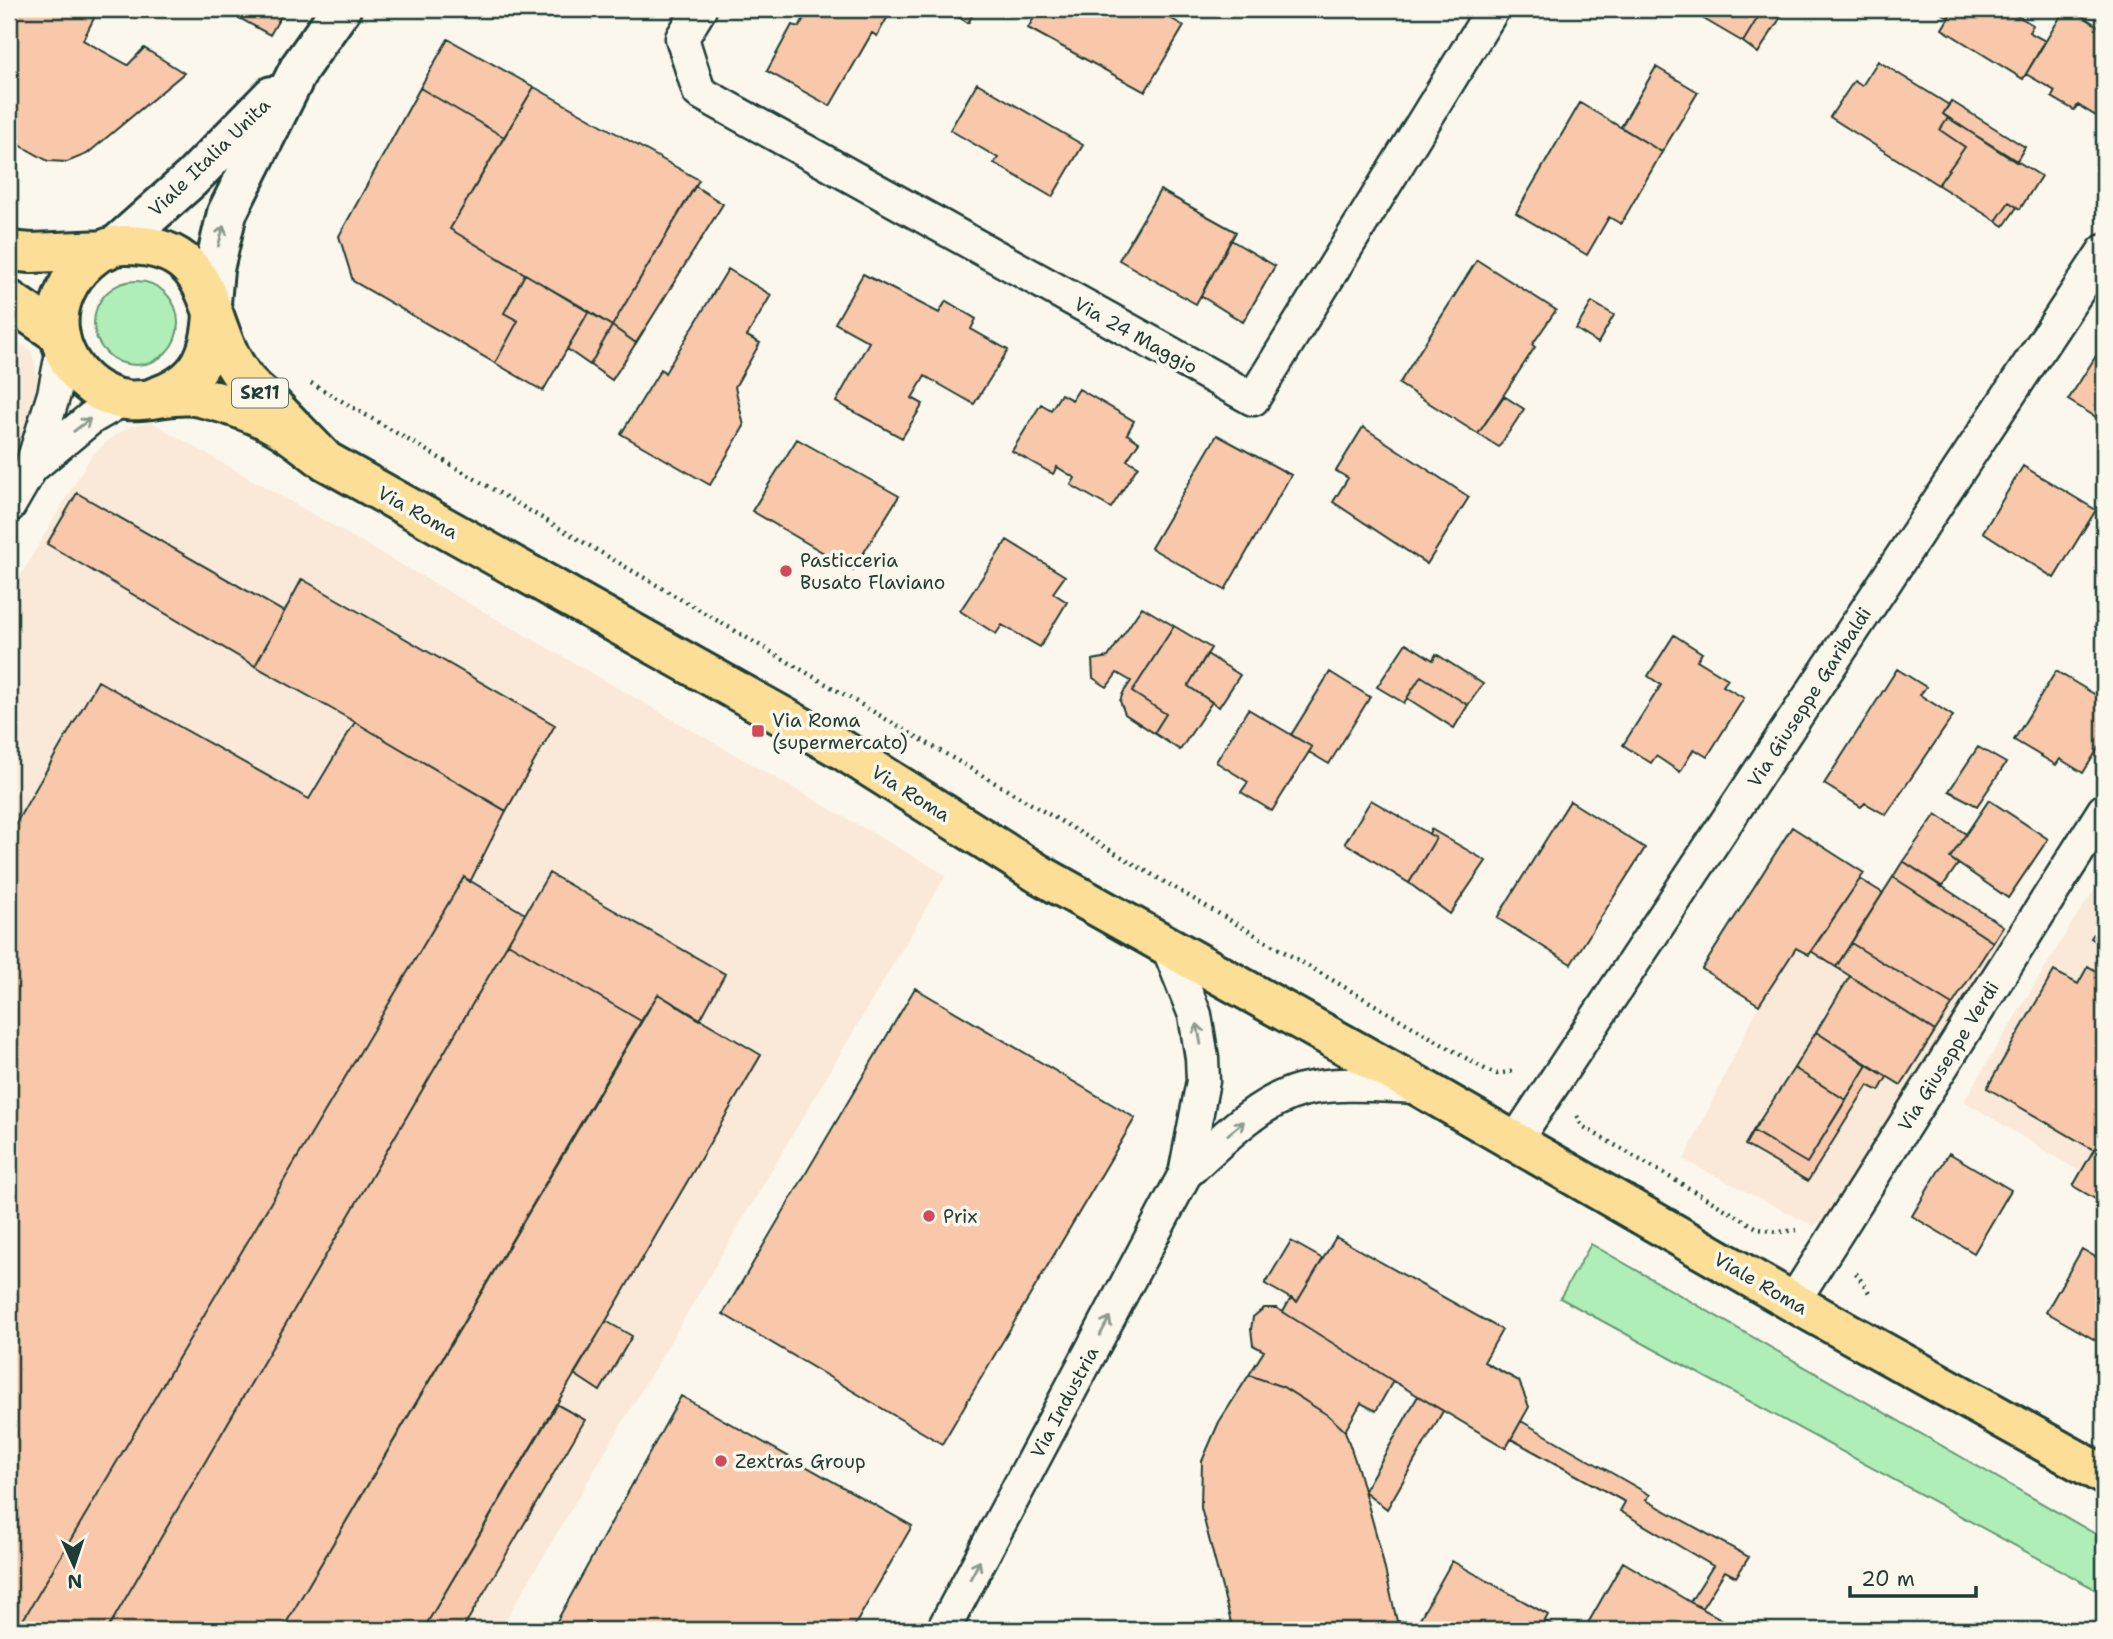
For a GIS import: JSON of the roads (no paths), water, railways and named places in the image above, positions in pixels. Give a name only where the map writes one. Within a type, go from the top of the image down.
[{"type":"main road","points":[[62,342],[58,324],[61,301],[70,280],[86,262],[111,248]]},
{"type":"main road","name":"Via Roma","points":[[9,251],[31,253],[157,248],[179,258],[196,274],[208,293],[232,357],[244,378],[326,461]]},
{"type":"main road","name":"Via Roma","points":[[9,300],[62,342],[71,365],[86,382],[106,394],[128,400],[196,396],[275,425],[326,461],[841,749],[1039,874],[1420,1087]]},
{"type":"main road","points":[[148,398],[172,391],[191,377],[205,358],[212,337],[212,308]]},
{"type":"main road","name":"Viale Roma","points":[[1420,1087],[1793,1302],[2104,1475]]},
{"type":"street","name":"Viale Italia Unita","points":[[212,308],[214,269],[227,213],[300,67],[341,9]]},
{"type":"street","name":"Via 24 Maggio","points":[[700,9],[682,38],[699,93],[1253,399],[1493,9]]},
{"type":"street","name":"Viale Italia Unita","points":[[111,248],[191,179],[300,67]]},
{"type":"street","name":"Via Giuseppe Garibaldi","points":[[1514,1143],[2104,251]]},
{"type":"street","points":[[9,506],[31,468],[54,394],[62,342]]},
{"type":"street","points":[[31,468],[92,418],[117,403],[148,398]]},
{"type":"street","name":"Via Giuseppe Verdi","points":[[1793,1302],[2104,810]]},
{"type":"street","name":"Via Industria","points":[[943,1630],[1185,1174],[1203,1080],[1202,1058],[1195,1015],[1168,947]]},
{"type":"street","name":"Via Industria","points":[[1185,1174],[1249,1118],[1272,1103],[1300,1091],[1326,1086],[1420,1087]]},
{"type":"place","name":"Pasticceria Busato Flaviano","points":[[786,571]]},
{"type":"place","name":"Via Roma (supermercato)","points":[[758,731]]},
{"type":"place","name":"Prix","points":[[929,1216]]},
{"type":"place","name":"Zextras Group","points":[[721,1461]]}]
